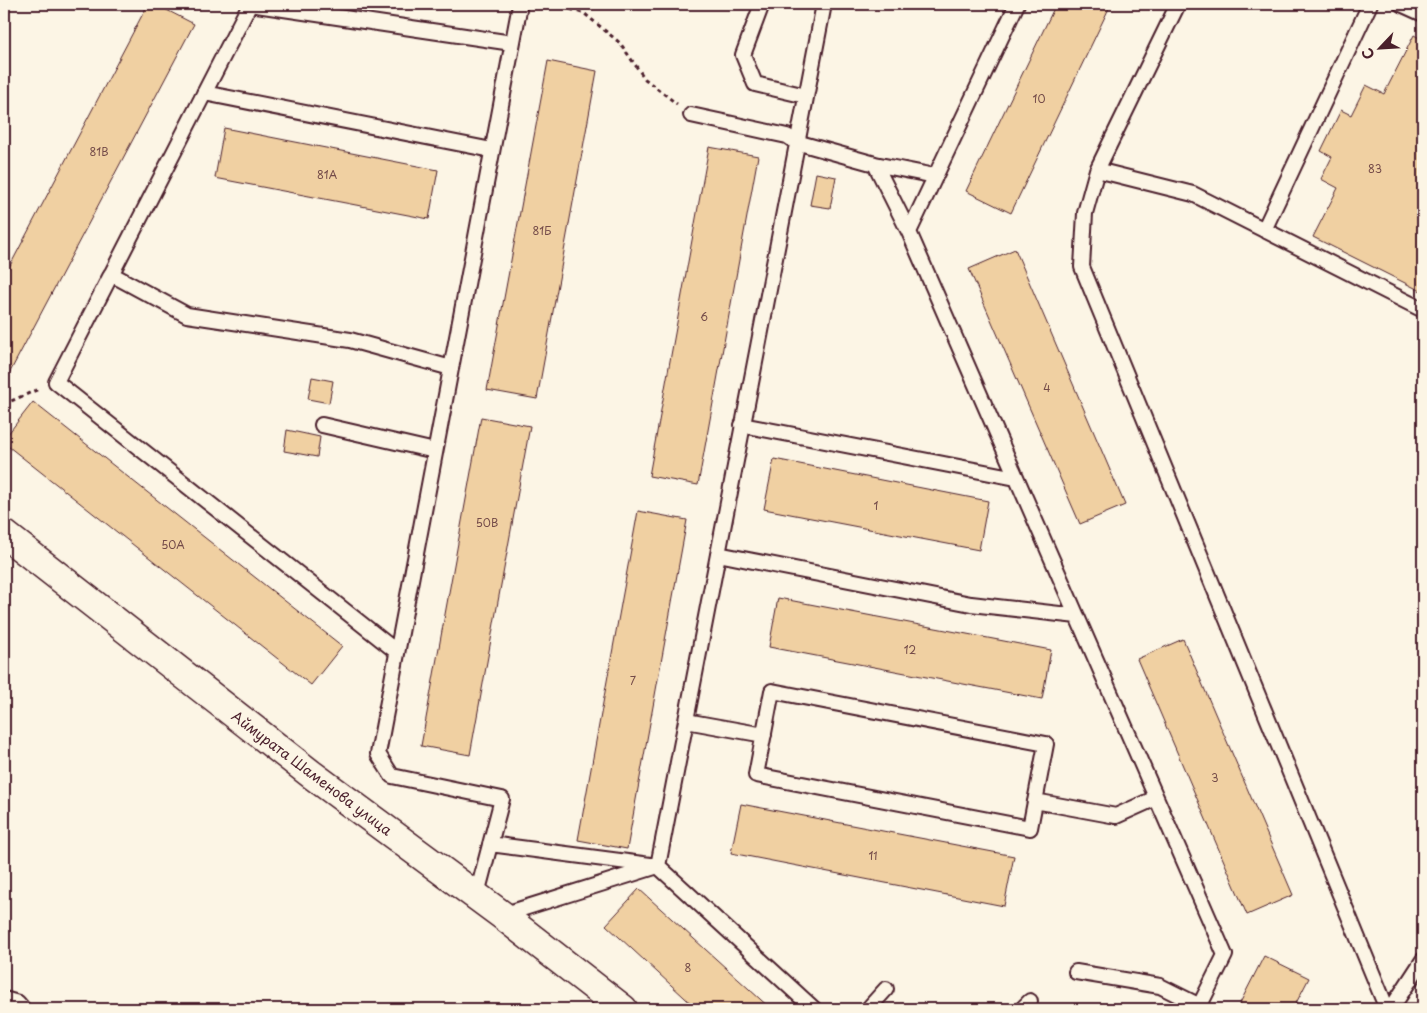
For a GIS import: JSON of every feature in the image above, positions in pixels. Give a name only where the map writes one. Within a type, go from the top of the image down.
[{"type":"street","name":"Аймурата Шаменова улица","points":[[4,534],[311,774],[476,898],[502,915],[623,1009]]},
{"type":"lane","points":[[397,652],[56,382],[250,4],[512,42]]},
{"type":"lane","points":[[762,4],[743,55],[755,84],[806,96]]},
{"type":"lane","points":[[658,866],[824,4]]},
{"type":"lane","points":[[909,232],[1017,4]]},
{"type":"lane","points":[[1178,4],[1097,170],[1085,213],[1082,267],[1387,1009]]},
{"type":"lane","points":[[1264,230],[1370,4]]},
{"type":"lane","points":[[1401,4],[1423,14]]},
{"type":"lane","points":[[476,898],[502,799],[392,776],[378,754],[518,10]]},
{"type":"lane","points":[[204,94],[492,150]]},
{"type":"lane","points":[[691,115],[787,136],[796,142],[875,164],[935,176]]},
{"type":"lane","points":[[875,164],[909,232],[1224,955],[1199,1007],[1160,986],[1076,972]]},
{"type":"lane","points":[[1097,170],[1193,194],[1423,310]]},
{"type":"lane","points":[[111,274],[187,315],[350,340],[451,368]]},
{"type":"lane","points":[[322,425],[435,451]]},
{"type":"lane","points":[[742,425],[1016,478]]},
{"type":"lane","points":[[718,554],[972,604],[1077,616]]},
{"type":"lane","points":[[772,691],[1046,744],[1030,828],[756,775],[764,735],[772,691]]},
{"type":"lane","points":[[686,721],[764,735]]},
{"type":"lane","points":[[1035,801],[1116,816],[1156,798]]},
{"type":"lane","points":[[490,844],[658,866],[814,1009]]},
{"type":"lane","points":[[502,915],[658,866]]},
{"type":"lane","points":[[1391,1009],[1423,960]]},
{"type":"lane","points":[[868,1009],[886,988]]},
{"type":"lane","points":[[4,999],[18,1003],[24,1009]]},
{"type":"path","points":[[555,4],[585,14],[620,43],[645,79],[691,115]]},
{"type":"path","points":[[4,404],[56,382]]},
{"type":"building","points":[[148,4],[155,4],[194,24],[10,372],[4,369],[4,277]]},
{"type":"building","points":[[1056,4],[1111,4],[1011,213],[966,191]]},
{"type":"building","points":[[1414,35],[1423,40],[1423,179],[1417,190],[1423,193],[1423,292],[1313,237],[1338,188],[1321,179],[1332,157],[1321,151],[1341,110],[1351,115],[1366,85],[1384,94]]},
{"type":"building","points":[[548,61],[597,71],[537,399],[487,390]]},
{"type":"building","points":[[224,128],[438,170],[429,219],[215,178]]},
{"type":"building","points":[[709,147],[758,156],[698,485],[649,476]]},
{"type":"building","points":[[816,173],[836,177],[830,208],[810,205]]},
{"type":"building","points":[[1015,249],[1125,505],[1080,524],[969,269]]},
{"type":"building","points":[[312,377],[333,381],[329,403],[308,399]]},
{"type":"building","points":[[33,402],[342,646],[311,685],[4,443],[4,439]]},
{"type":"building","points":[[481,417],[530,426],[470,755],[421,746]]},
{"type":"building","points":[[287,430],[320,437],[317,457],[284,451]]},
{"type":"building","points":[[774,459],[988,501],[979,550],[764,509]]},
{"type":"building","points":[[638,511],[687,520],[627,849],[578,840]]},
{"type":"building","points":[[778,598],[1051,650],[1042,699],[769,647]]},
{"type":"building","points":[[1183,639],[1293,895],[1247,915],[1137,659]]},
{"type":"building","points":[[741,804],[1014,856],[1004,906],[731,853]]},
{"type":"building","points":[[639,889],[771,1009],[697,1009],[606,925]]},
{"type":"building","points":[[1264,956],[1309,978],[1293,1009],[1237,1009]]}]
